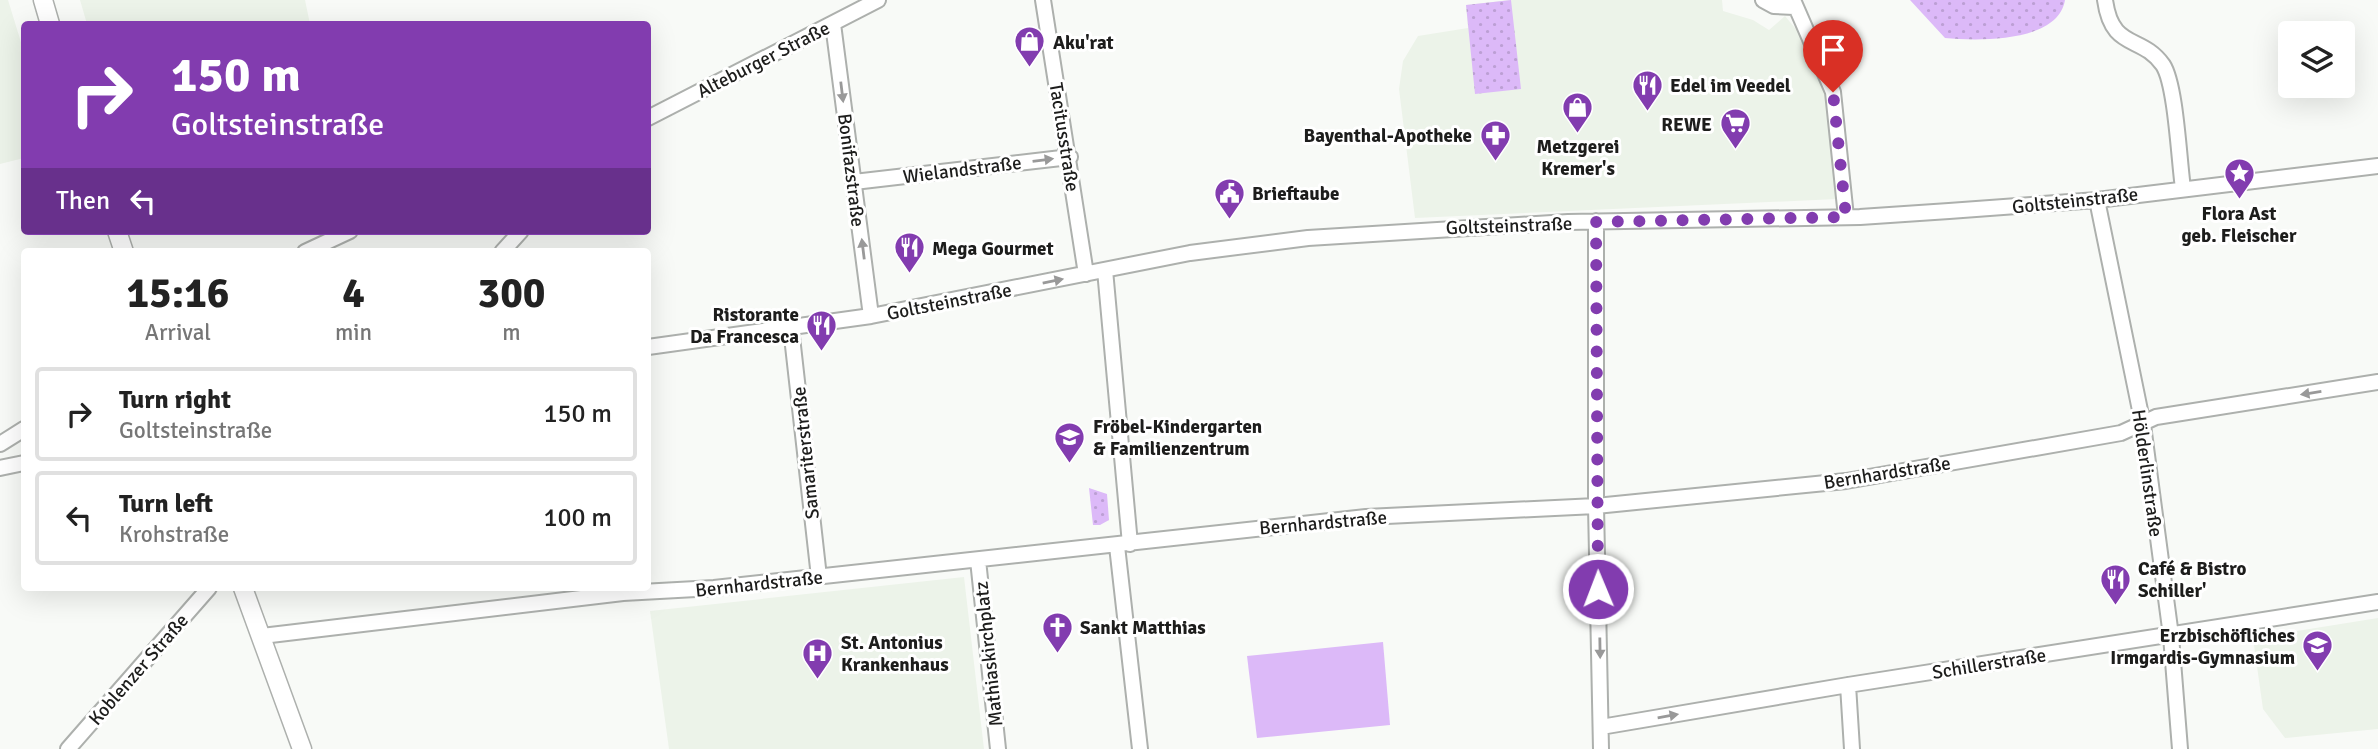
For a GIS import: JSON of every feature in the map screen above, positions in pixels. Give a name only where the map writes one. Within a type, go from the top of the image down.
[{"type":"street","points":[[43,0],[49,21]]},
{"type":"street","name":"Alteburger Straße","points":[[651,116],[878,0]]},
{"type":"street","name":"Tacitusstraße","points":[[1043,0],[1070,157],[1086,274]]},
{"type":"street","points":[[1763,0],[1773,6],[1794,3],[1833,92],[1846,217]]},
{"type":"street","points":[[2105,0],[2110,25],[2117,33],[2157,58],[2168,75],[2183,188]]},
{"type":"street","name":"Bonifazstraße","points":[[833,24],[871,316]]},
{"type":"street","name":"Wielandstraße","points":[[854,182],[1070,157]]},
{"type":"street","name":"Goltsteinstraße","points":[[651,347],[871,316],[1190,253],[1308,238],[1596,222],[1846,217],[2097,200],[2378,166]]},
{"type":"street","name":"Hölderlinstraße","points":[[2097,200],[2143,425],[2171,636],[2180,749]]},
{"type":"street","points":[[1596,222],[1596,506],[1601,749]]},
{"type":"street","points":[[314,248],[341,235]]},
{"type":"street","points":[[506,248],[517,235]]},
{"type":"street","points":[[1105,270],[1140,749]]},
{"type":"street","name":"Samariterstraße","points":[[791,328],[819,577]]},
{"type":"street","name":"Bernhardstraße","points":[[651,589],[714,588],[1366,517],[1596,506],[1846,481],[2121,433],[2156,417],[2378,382]]},
{"type":"street","points":[[0,444],[21,431]]},
{"type":"street","points":[[0,468],[21,464]]},
{"type":"street","name":"Mathiaskirchplatz","points":[[978,560],[998,749]]},
{"type":"street","name":"Koblenzer Straße","points":[[68,749],[206,591]]},
{"type":"street","points":[[244,591],[302,749]]},
{"type":"street","name":"Bernhardstraße","points":[[262,636],[615,591]]},
{"type":"street","name":"Schillerstraße","points":[[1601,727],[1847,685],[2378,602]]},
{"type":"street","points":[[1847,685],[1853,749]]},
{"type":"shaded area","points":[[0,0],[8,0],[21,42],[21,159],[0,164]]},
{"type":"shaded area","points":[[80,0],[305,0],[309,21],[86,21]]},
{"type":"shaded area","points":[[1511,0],[1722,0],[1723,11],[1753,20],[1769,30],[1785,16],[1800,34],[1824,85],[1830,108],[1837,199],[1415,218],[1399,89],[1403,61],[1418,36],[1468,28],[1466,5]]},
{"type":"shaded area","points":[[1511,0],[1521,89],[1475,94],[1466,5]]},
{"type":"shaded area","points":[[1910,0],[2065,0],[2059,14],[2033,32],[1996,39],[1977,39],[1945,38]]},
{"type":"shaded area","points":[[1089,488],[1107,494],[1109,520],[1100,525],[1093,525]]},
{"type":"shaded area","name":"St. Antonius Krankenhaus","points":[[964,577],[984,749],[669,749],[650,611]]},
{"type":"shaded area","name":"Erzbischöfliches Irmgardis-Gymnasium","points":[[2378,618],[2378,729],[2285,738],[2263,709],[2253,638]]},
{"type":"shaded area","points":[[1383,642],[1390,725],[1257,738],[1247,656]]},
{"type":"place","name":"Aku'rat","points":[[1030,69]]},
{"type":"place","name":"Edel im Veedel","points":[[1647,112]]},
{"type":"place","name":"Metzgerei Kremer's","points":[[1578,134]]},
{"type":"place","name":"REWE","points":[[1735,151]]},
{"type":"place","name":"Bayenthal-Apotheke","points":[[1495,162]]},
{"type":"place","name":"Flora Ast geb. Fleischer","points":[[2239,201]]},
{"type":"place","name":"Brieftaube","points":[[1229,220]]},
{"type":"place","name":"Mega Gourmet","points":[[909,275]]},
{"type":"place","name":"Ristorante Da Francesca","points":[[822,352]]},
{"type":"place","name":"Fröbel-Kindergarten & Familienzentrum","points":[[1070,464]]},
{"type":"place","name":"Café & Bistro Schiller'","points":[[2115,606]]},
{"type":"place","name":"Sankt Matthias","points":[[1057,654]]},
{"type":"place","name":"Erzbischöfliches Irmgardis-Gymnasium","points":[[2318,673]]},
{"type":"place","name":"St. Antonius Krankenhaus","points":[[818,680]]},
{"type":"route","points":[[1598,589],[1596,222],[1846,217],[1833,92]]}]
